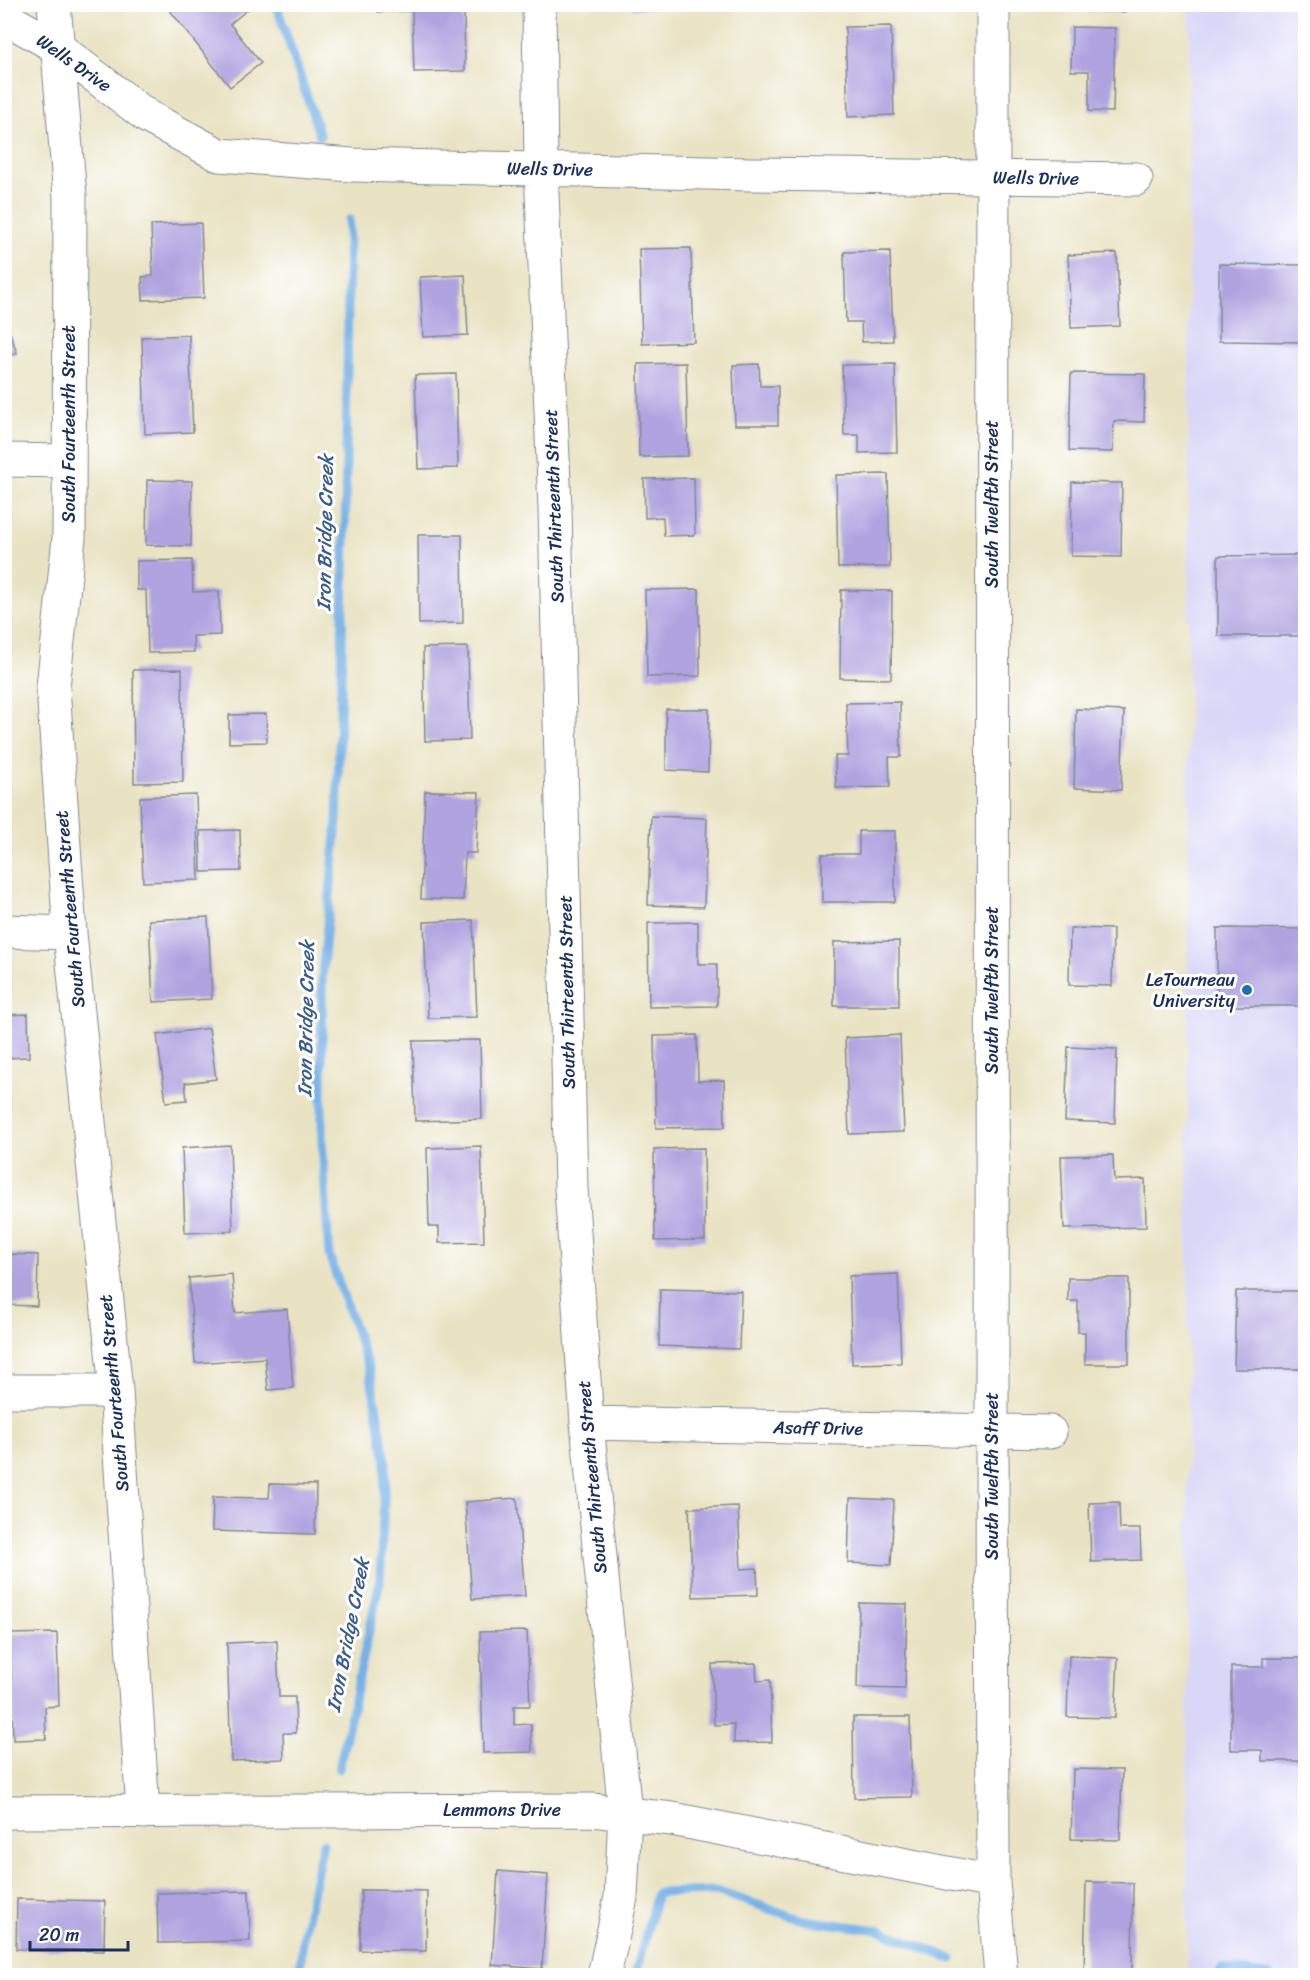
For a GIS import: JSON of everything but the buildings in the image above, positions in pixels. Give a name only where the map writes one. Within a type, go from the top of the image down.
[{"type":"street","name":"South Fourteenth Street","points":[[54,4],[70,197],[69,538],[53,687],[70,933],[116,1391],[143,1812]]},
{"type":"street","name":"South Thirteenth Street","points":[[539,4],[541,169],[555,508],[571,1188],[587,1423],[625,1813],[621,1897],[604,1976]]},
{"type":"street","name":"South Twelfth Street","points":[[993,4],[993,1882],[1001,1976]]},
{"type":"street","name":"Wells Drive","points":[[4,17],[57,47],[147,117],[219,155],[352,165],[1136,179]]},
{"type":"street","points":[[4,460],[69,462]]},
{"type":"street","points":[[4,931],[70,933]]},
{"type":"street","points":[[4,1391],[116,1391]]},
{"type":"street","name":"Asaff Drive","points":[[587,1423],[1050,1432]]},
{"type":"street","name":"Lemmons Drive","points":[[4,1812],[550,1810],[625,1813],[672,1819],[993,1882]]},
{"type":"shaded area","name":"LeTourneau University","points":[[1189,5],[1305,5],[1305,1975],[1187,1975]]},
{"type":"waterway","name":"Iron Bridge Creek","points":[[276,4],[320,136]]},
{"type":"waterway","name":"Iron Bridge Creek","points":[[339,1769],[380,1581],[386,1461],[370,1372],[329,1255],[322,1138],[322,976],[337,823],[345,540],[349,220]]},
{"type":"waterway","name":"Iron Bridge Creek","points":[[299,1976],[304,1932],[323,1843]]},
{"type":"waterway","points":[[635,1976],[657,1893],[716,1891],[803,1920],[879,1930],[952,1959]]},
{"type":"waterway","points":[[1218,1976],[1222,1968],[1269,1976]]},
{"type":"place","name":"LeTourneau University","points":[[1247,990]]}]
